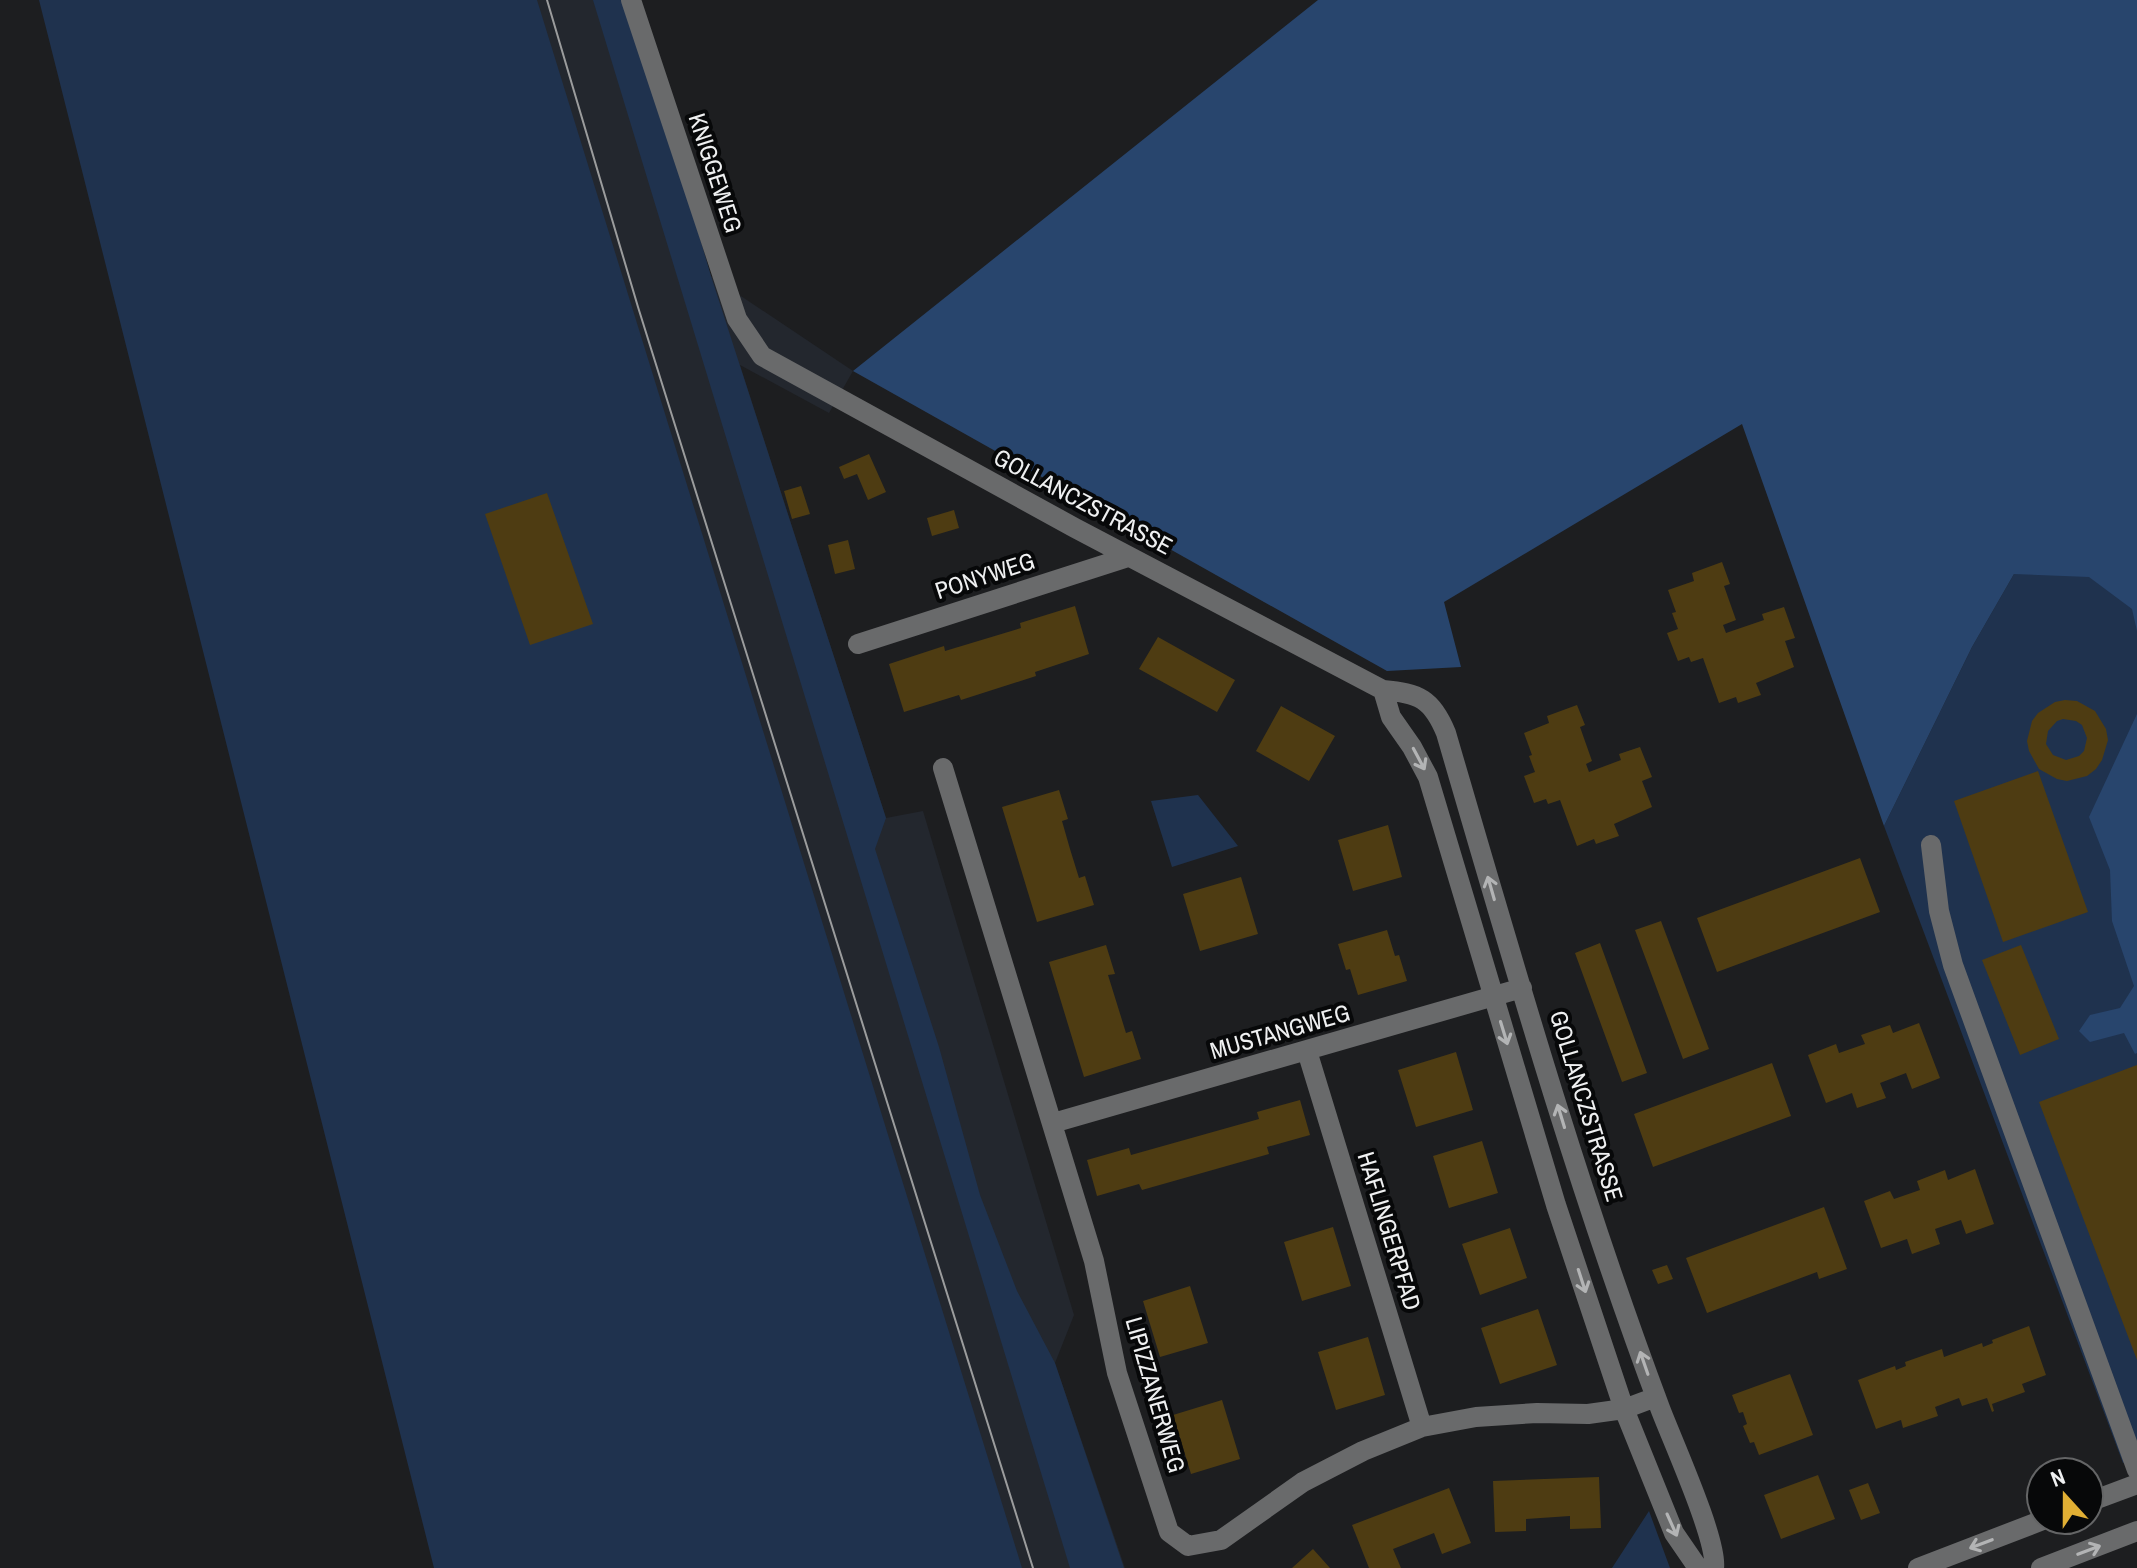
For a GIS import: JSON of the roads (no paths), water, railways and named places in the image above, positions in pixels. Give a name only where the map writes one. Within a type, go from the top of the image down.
[{"type":"street","name":"KNIGGEWEG","points":[[631,0],[737,319],[762,356]]},
{"type":"street","name":"GOLLANCZSTRASSE","points":[[762,356],[1128,557],[1383,690],[1406,692],[1425,700],[1438,713],[1586,1195],[1656,1397],[1704,1523],[1715,1557],[1714,1568]]},
{"type":"street","name":"PONYWEG","points":[[858,644],[1128,557]]},
{"type":"street","points":[[1383,690],[1391,717],[1428,777],[1556,1205],[1624,1409],[1674,1533],[1698,1568]]},
{"type":"street","name":"LIPIZZANERWEG","points":[[943,768],[1094,1261],[1117,1373],[1169,1532],[1188,1546],[1221,1540],[1303,1482],[1363,1451],[1422,1427],[1476,1417],[1588,1414],[1624,1409],[1656,1397]]},
{"type":"street","points":[[1931,845],[1939,911],[1953,965],[2137,1470]]},
{"type":"street","name":"MUSTANGWEG","points":[[1053,1123],[1522,988]]},
{"type":"street","name":"HAFLINGERPFAD","points":[[1307,1051],[1422,1427]]},
{"type":"street","points":[[2105,1496],[2137,1484]]},
{"type":"street","points":[[1918,1568],[2025,1527]]},
{"type":"street","points":[[2041,1568],[2137,1531]]},
{"type":"tram line","points":[[547,0],[638,307],[1033,1568]]}]
